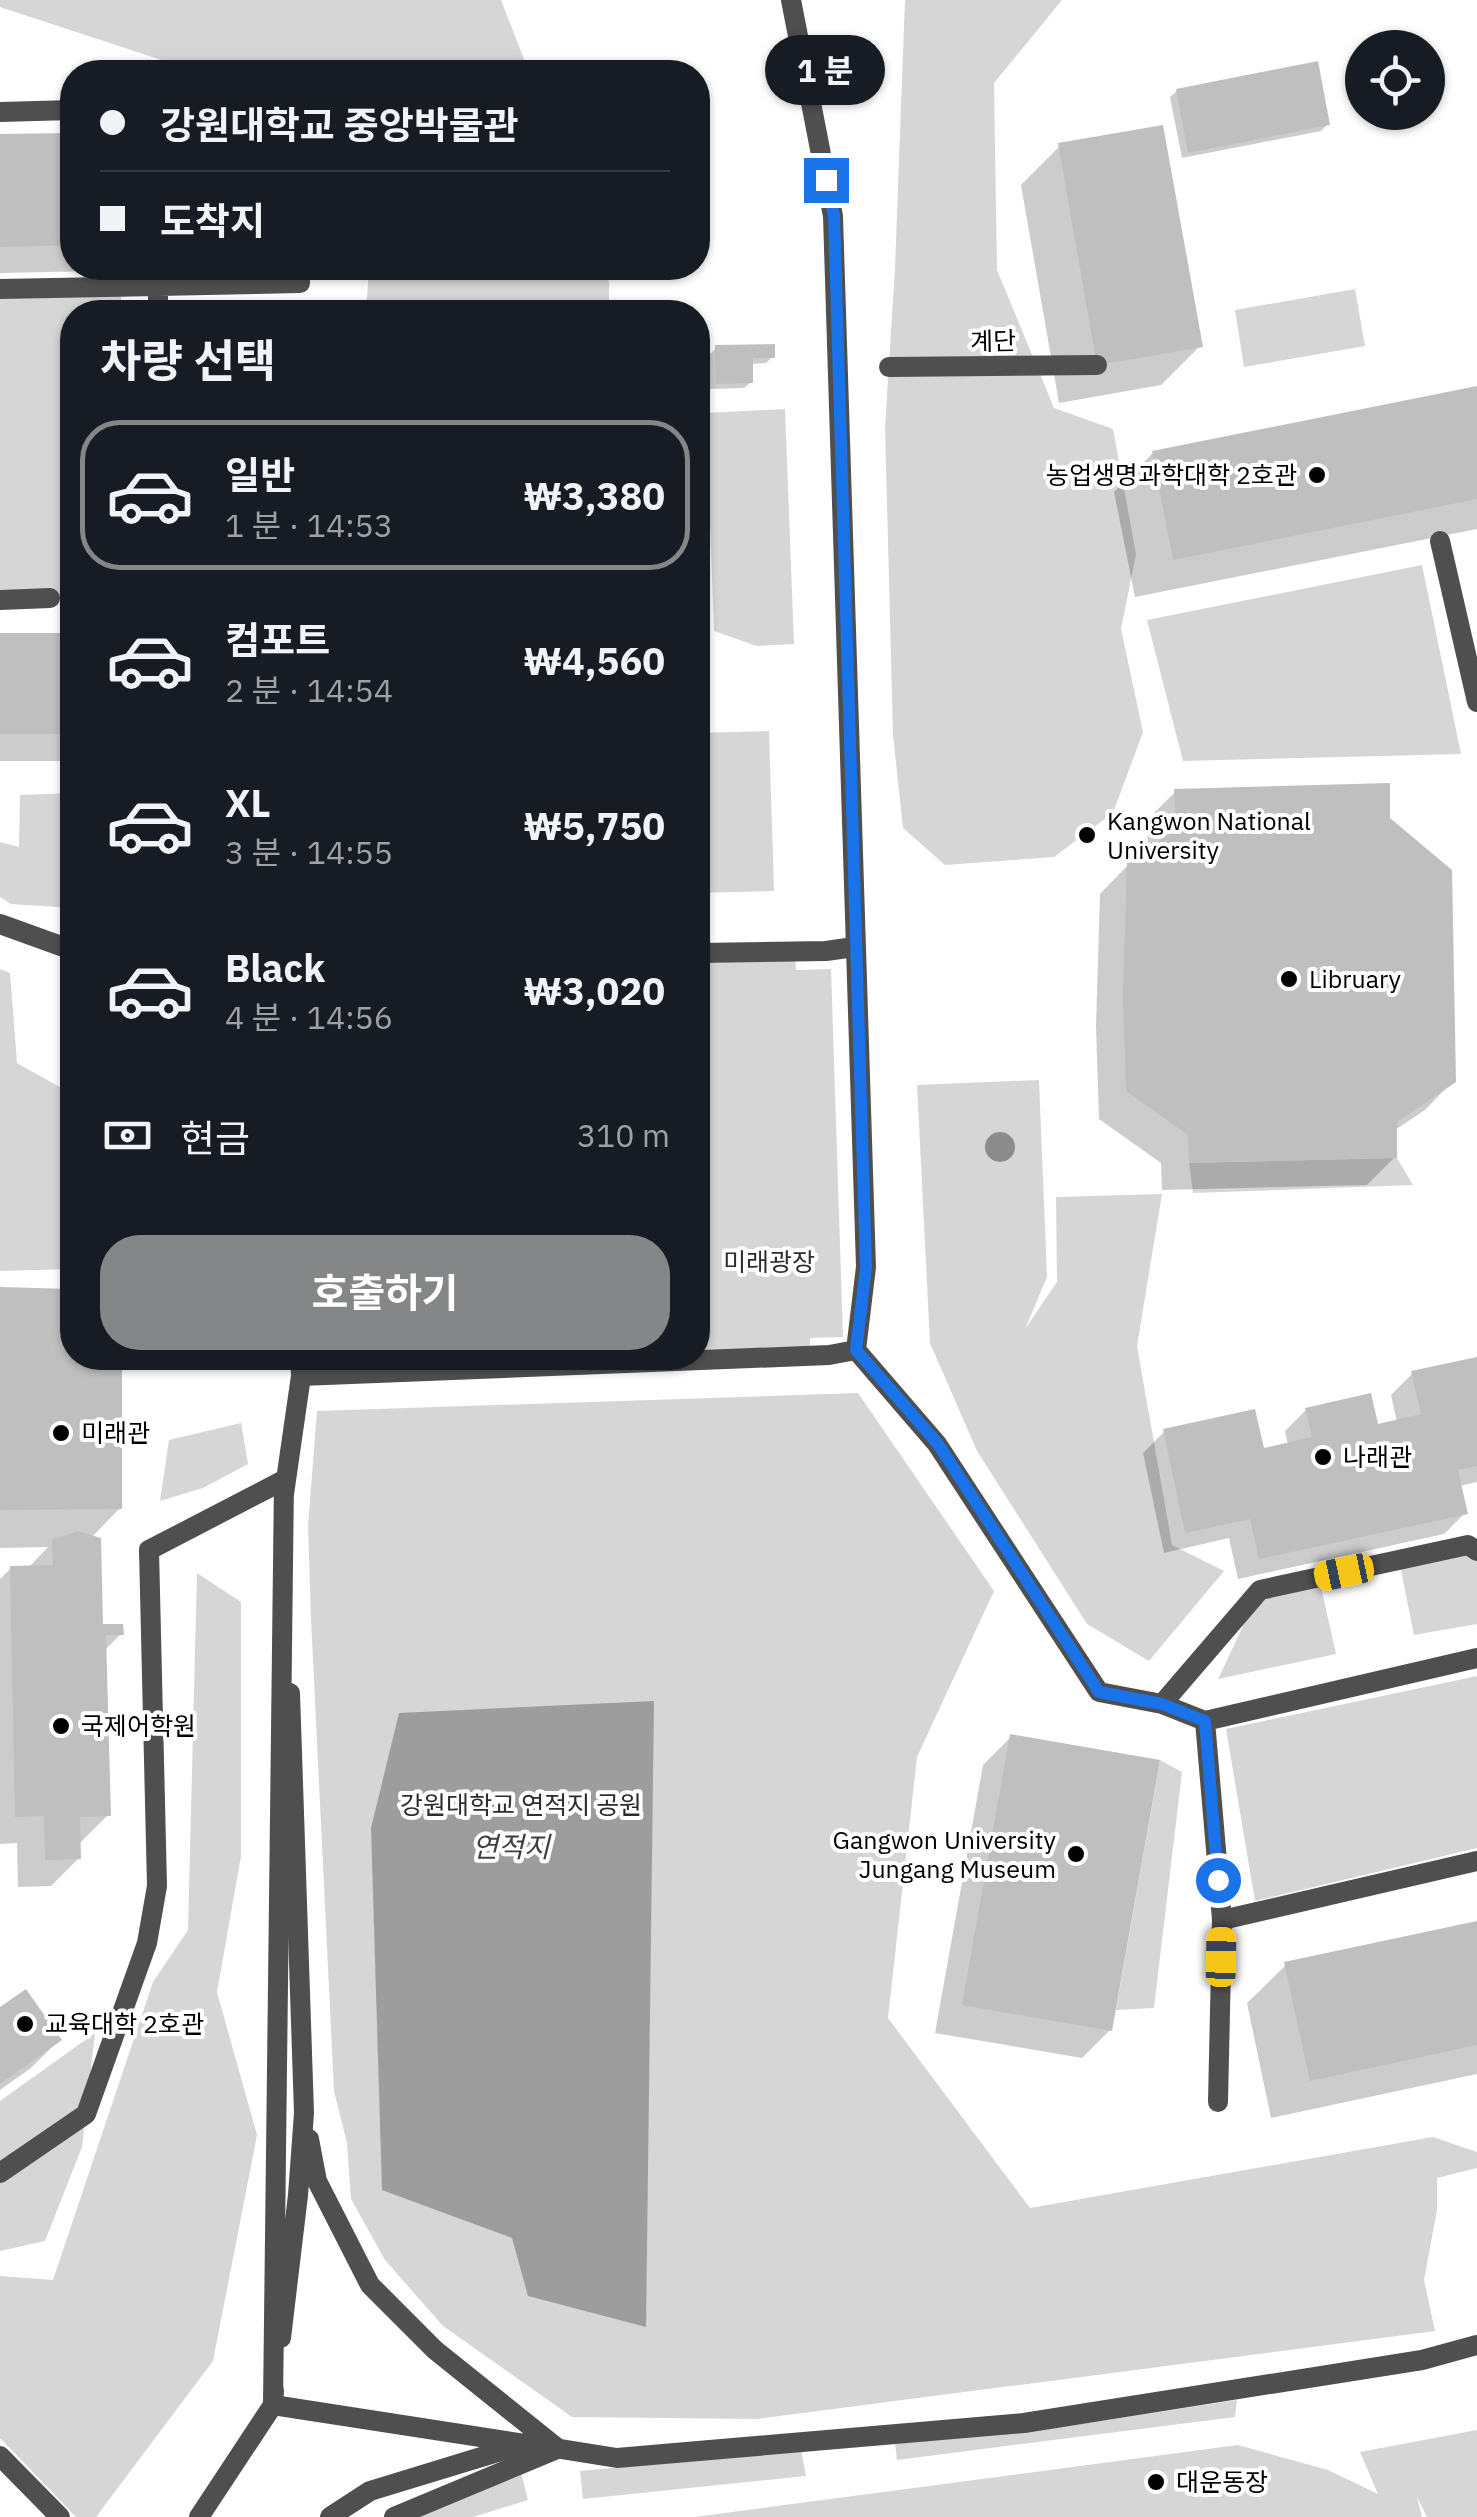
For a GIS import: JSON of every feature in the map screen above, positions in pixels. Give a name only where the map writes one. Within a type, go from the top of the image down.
[{"type":"street","points":[[791,0],[834,216],[866,1267],[856,1350],[938,1444],[1099,1692],[1162,1704],[1205,1721],[1477,1658]]},
{"type":"street","points":[[0,112],[60,110]]},
{"type":"street","points":[[0,289],[300,284],[300,280]]},
{"type":"street","points":[[158,286],[158,300]]},
{"type":"street","name":"계단","points":[[889,368],[1097,366]]},
{"type":"street","points":[[1440,541],[1477,702]]},
{"type":"street","points":[[0,600],[50,598]]},
{"type":"street","points":[[0,924],[60,946]]},
{"type":"street","points":[[710,953],[854,947]]},
{"type":"street","points":[[710,1358],[829,1355],[856,1350]]},
{"type":"street","points":[[273,2405],[284,1480],[301,1370]]},
{"type":"street","points":[[0,2173],[86,2114],[147,1943],[157,1886],[149,1550],[284,1480]]},
{"type":"street","points":[[199,2517],[273,2405],[298,2195],[304,2113],[284,1480]]},
{"type":"street","points":[[1162,1704],[1260,1590],[1468,1545],[1477,1551]]},
{"type":"street","points":[[1205,1721],[1222,1920],[1218,2102]]},
{"type":"street","points":[[1222,1920],[1477,1861]]},
{"type":"street","points":[[304,2113],[317,2181],[370,2285],[434,2350],[557,2449]]},
{"type":"street","points":[[273,2405],[617,2458],[1024,2423],[1422,2360],[1477,2345]]},
{"type":"street","points":[[273,2405],[557,2449]]},
{"type":"street","points":[[330,2517],[370,2491],[526,2443]]},
{"type":"street","points":[[394,2517],[557,2449]]},
{"type":"street","points":[[0,2456],[60,2517]]},
{"type":"green space","points":[[0,0],[501,0],[524,60],[161,60],[0,7]]},
{"type":"green space","points":[[905,0],[1062,0],[994,83],[997,270],[1054,408],[1113,429],[1136,554],[1121,629],[1143,732],[1113,813],[1054,857],[945,865],[903,828],[893,735],[885,427]]},
{"type":"green space","points":[[368,280],[609,282],[609,300],[367,300]]},
{"type":"green space","points":[[121,287],[121,300],[60,300],[60,597],[0,599],[0,289]]},
{"type":"green space","points":[[1355,289],[1365,346],[1244,367],[1235,310]]},
{"type":"green space","points":[[785,409],[794,644],[757,646],[714,631],[710,413]]},
{"type":"green space","points":[[1422,565],[1461,754],[1183,761],[1147,620]]},
{"type":"green space","points":[[769,731],[774,891],[710,893],[710,733]]},
{"type":"green space","points":[[60,793],[60,907],[11,904],[0,897],[0,842],[19,847],[20,795]]},
{"type":"green space","name":"미래광장","points":[[795,949],[796,970],[831,969],[843,1337],[810,1338],[810,1356],[710,1360],[710,953]]},
{"type":"green space","points":[[0,969],[10,973],[17,1063],[60,1087],[60,1269],[0,1271]]},
{"type":"green space","points":[[1039,1080],[1047,1277],[1025,1329],[1057,1282],[1056,1197],[1162,1194],[1137,1346],[1172,1545],[1224,1571],[1149,1661],[1087,1624],[977,1451],[930,1343],[917,1085]]},
{"type":"green space","points":[[1397,1158],[1413,1185],[1193,1193],[1189,1163]]},
{"type":"green space","name":"미래광장","points":[[301,1370],[454,1370],[301,1376]]},
{"type":"green space","name":"강원대학교 연적지 공원","points":[[858,1393],[994,1591],[917,1757],[888,2018],[1030,2208],[1433,2137],[1477,2152],[1477,2168],[1437,2178],[1437,2210],[1424,2280],[1435,2331],[757,2419],[572,2417],[443,2326],[385,2260],[351,2199],[347,2143],[334,2091],[308,1526],[317,1411]]},
{"type":"green space","points":[[241,1423],[248,1464],[203,1488],[160,1501],[169,1440]]},
{"type":"green space","points":[[1477,1554],[1477,1624],[1414,1635],[1399,1560]]},
{"type":"green space","points":[[197,1573],[241,1602],[241,1856],[217,1992],[257,2135],[213,2361],[96,2517],[76,2517],[0,2438],[0,2276],[53,2280],[153,1982],[188,1930]]},
{"type":"green space","points":[[1319,1578],[1336,1654],[1218,1679],[1260,1590]]},
{"type":"green space","points":[[1477,1676],[1477,1848],[1255,1901],[1226,1729]]},
{"type":"green space","points":[[1160,1760],[1182,1772],[1154,2008],[1116,2010]]},
{"type":"green space","points":[[95,2033],[82,2147],[45,2241],[0,2251],[0,2101]]},
{"type":"green space","points":[[1237,2400],[1235,2417],[897,2460],[895,2444],[1075,2425]]},
{"type":"green space","name":"대운동장","points":[[1477,2430],[1477,2517],[1427,2517],[1417,2497],[1422,2517],[695,2517],[1238,2445],[1328,2470],[1378,2494],[1360,2452]]},
{"type":"green space","points":[[801,2450],[806,2476],[583,2499],[580,2471]]},
{"type":"green space","points":[[520,2468],[528,2500],[473,2517],[396,2517]]},
{"type":"water","name":"연적지","points":[[654,1701],[646,2327],[528,2296],[512,2238],[382,2190],[371,1828],[399,1713]]},
{"type":"building","points":[[1318,61],[1330,125],[1188,153],[1176,89]]},
{"type":"building","points":[[1163,125],[1203,347],[1097,365],[1058,143]]},
{"type":"building","points":[[60,133],[60,245],[0,247],[0,134]]},
{"type":"building","points":[[775,344],[775,358],[753,358],[753,383],[716,384],[715,345]]},
{"type":"building","name":"농업생명과학대학 2호관","points":[[1477,386],[1477,499],[1173,560],[1152,451]]},
{"type":"building","points":[[0,633],[60,633],[60,734],[0,734]]},
{"type":"building","name":"Libruary","points":[[1390,783],[1390,818],[1452,870],[1456,1082],[1397,1122],[1397,1158],[1189,1163],[1188,1135],[1126,1091],[1123,996],[1127,863],[1176,829],[1174,789]]},
{"type":"building","name":"미래관","points":[[0,1287],[60,1289],[60,1370],[122,1370],[122,1509],[0,1510]]},
{"type":"building","name":"나래관","points":[[1477,1357],[1477,1466],[1458,1470],[1468,1514],[1259,1559],[1250,1519],[1185,1533],[1163,1429],[1255,1409],[1264,1448],[1312,1437],[1305,1408],[1371,1393],[1378,1424],[1421,1414],[1411,1371]]},
{"type":"building","name":"국제어학원","points":[[78,1531],[101,1538],[103,1624],[123,1624],[124,1635],[106,1635],[111,1816],[80,1817],[81,1859],[45,1860],[44,1816],[15,1817],[10,1566],[53,1565],[52,1540]]},
{"type":"building","points":[[1010,1734],[1160,1760],[1112,2031],[962,2005]]},
{"type":"building","points":[[1477,1921],[1477,2045],[1310,2081],[1284,1962]]},
{"type":"building","name":"교육대학 2호관","points":[[26,1989],[62,2040],[0,2084],[0,2007]]},
{"type":"place","name":"농업생명과학대학 2호관","points":[[1317,475]]},
{"type":"place","name":"Kangwon National University","points":[[1087,835]]},
{"type":"place","name":"Libruary","points":[[1289,979]]},
{"type":"place","name":"미래관","points":[[61,1433]]},
{"type":"place","name":"나래관","points":[[1323,1457]]},
{"type":"place","name":"국제어학원","points":[[61,1726]]},
{"type":"place","name":"Gangwon University Jungang Museum","points":[[1076,1854]]},
{"type":"place","name":"교육대학 2호관","points":[[25,2024]]},
{"type":"place","name":"대운동장","points":[[1156,2482]]},
{"type":"route","points":[[826,180],[834,216],[866,1267],[856,1350],[938,1444],[1099,1692],[1162,1704],[1205,1721],[1218,1880]]}]
